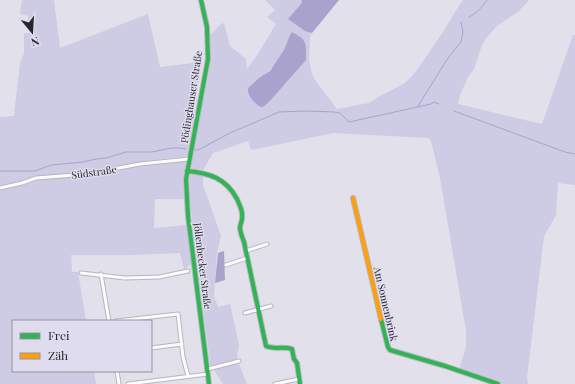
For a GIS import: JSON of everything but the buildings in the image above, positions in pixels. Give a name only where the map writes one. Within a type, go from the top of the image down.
[{"type":"street","name":"Pödinghauser Straße","points":[[191,150],[208,59],[207,27],[201,0]]},
{"type":"street","name":"Jöllenbecker Straße","points":[[191,150],[186,179],[188,216],[208,371],[208,384]]},
{"type":"street","name":"Südstraße","points":[[0,188],[36,178],[87,174],[140,164],[189,159]]},
{"type":"street","points":[[187,171],[213,175],[229,188],[241,208],[243,217],[240,225],[241,235],[248,258],[266,346],[272,349],[288,347],[292,349],[294,359],[297,363],[300,384]]},
{"type":"street","name":"Am Sonnenbrink","points":[[353,198],[388,347],[390,350],[498,384]]},
{"type":"street","points":[[246,251],[267,244]]},
{"type":"street","points":[[226,265],[248,258]]},
{"type":"street","points":[[81,273],[101,274],[125,278],[159,277],[188,271]]},
{"type":"street","points":[[101,274],[109,320]]},
{"type":"street","points":[[246,312],[271,306]]},
{"type":"street","points":[[125,320],[178,314],[183,357],[188,376]]},
{"type":"street","points":[[152,348],[182,344]]},
{"type":"street","points":[[128,384],[149,383],[188,376],[239,361]]},
{"type":"street","points":[[117,372],[119,384]]},
{"type":"street","points":[[275,384],[299,379]]},
{"type":"shaded area","points":[[22,0],[54,0],[60,48],[148,14],[160,67],[202,62],[187,156],[140,162],[97,172],[36,177],[0,186],[0,117],[14,116],[20,63],[24,53],[24,33],[31,33],[32,22],[28,22],[28,16],[20,14]]},
{"type":"shaded area","points":[[265,0],[302,0],[301,4],[310,33],[312,33],[310,37],[309,60],[312,74],[337,109],[369,103],[405,83],[419,67],[463,0],[529,0],[519,11],[497,26],[487,37],[482,45],[474,69],[468,77],[460,95],[458,104],[542,124],[573,35],[575,35],[575,185],[558,183],[556,215],[544,236],[527,378],[528,384],[501,384],[459,370],[466,347],[466,331],[440,178],[431,141],[428,138],[333,133],[251,150],[248,141],[213,153],[203,170],[194,169],[190,166],[208,76],[210,35],[224,23],[230,46],[246,59],[247,69],[276,24],[267,17],[275,10]],"holes":[[[293,32],[305,43],[306,60],[270,101],[247,90],[273,67],[286,47]]]},
{"type":"shaded area","points":[[302,0],[339,0],[312,33],[305,31],[288,19],[301,4]]},
{"type":"shaded area","points":[[292,32],[301,38],[305,43],[306,60],[270,101],[263,107],[257,105],[252,100],[248,88],[270,71],[284,50]]},
{"type":"shaded area","points":[[186,161],[183,178],[184,199],[155,199],[154,228],[187,225],[192,264],[184,269],[180,253],[71,255],[72,272],[78,272],[86,320],[12,320],[12,372],[94,372],[96,384],[0,384],[0,190],[35,180],[87,176],[140,165]]},
{"type":"shaded area","points":[[194,173],[203,174],[203,185],[221,236],[217,253],[214,296],[218,307],[230,304],[239,344],[237,359],[247,384],[223,384],[214,370],[211,369],[190,200],[189,176]]},
{"type":"shaded area","points":[[224,251],[225,280],[215,283],[218,253]]},
{"type":"waterway","points":[[469,17],[479,10],[487,0]]},
{"type":"waterway","points":[[418,106],[448,58],[461,42],[463,32],[461,22]]},
{"type":"waterway","points":[[195,150],[198,150],[230,133],[279,112],[334,112],[340,113],[349,122],[431,104],[434,102],[439,104]]},
{"type":"waterway","points":[[454,111],[565,152],[575,154]]},
{"type":"waterway","points":[[0,171],[35,171],[51,165],[83,162],[106,158],[126,152],[152,152],[171,148],[186,149]]},
{"type":"traffic: fast","points":[[201,0],[207,27],[208,59],[186,179],[188,216],[209,384]]},
{"type":"traffic: fast","points":[[187,171],[203,173],[222,181],[228,186],[237,199],[242,212],[240,231],[244,242],[266,346],[292,349],[294,359],[297,363],[300,384]]},
{"type":"traffic: fast","points":[[381,319],[390,350],[445,366],[498,384]]},
{"type":"traffic: slow","points":[[353,198],[381,319]]}]
